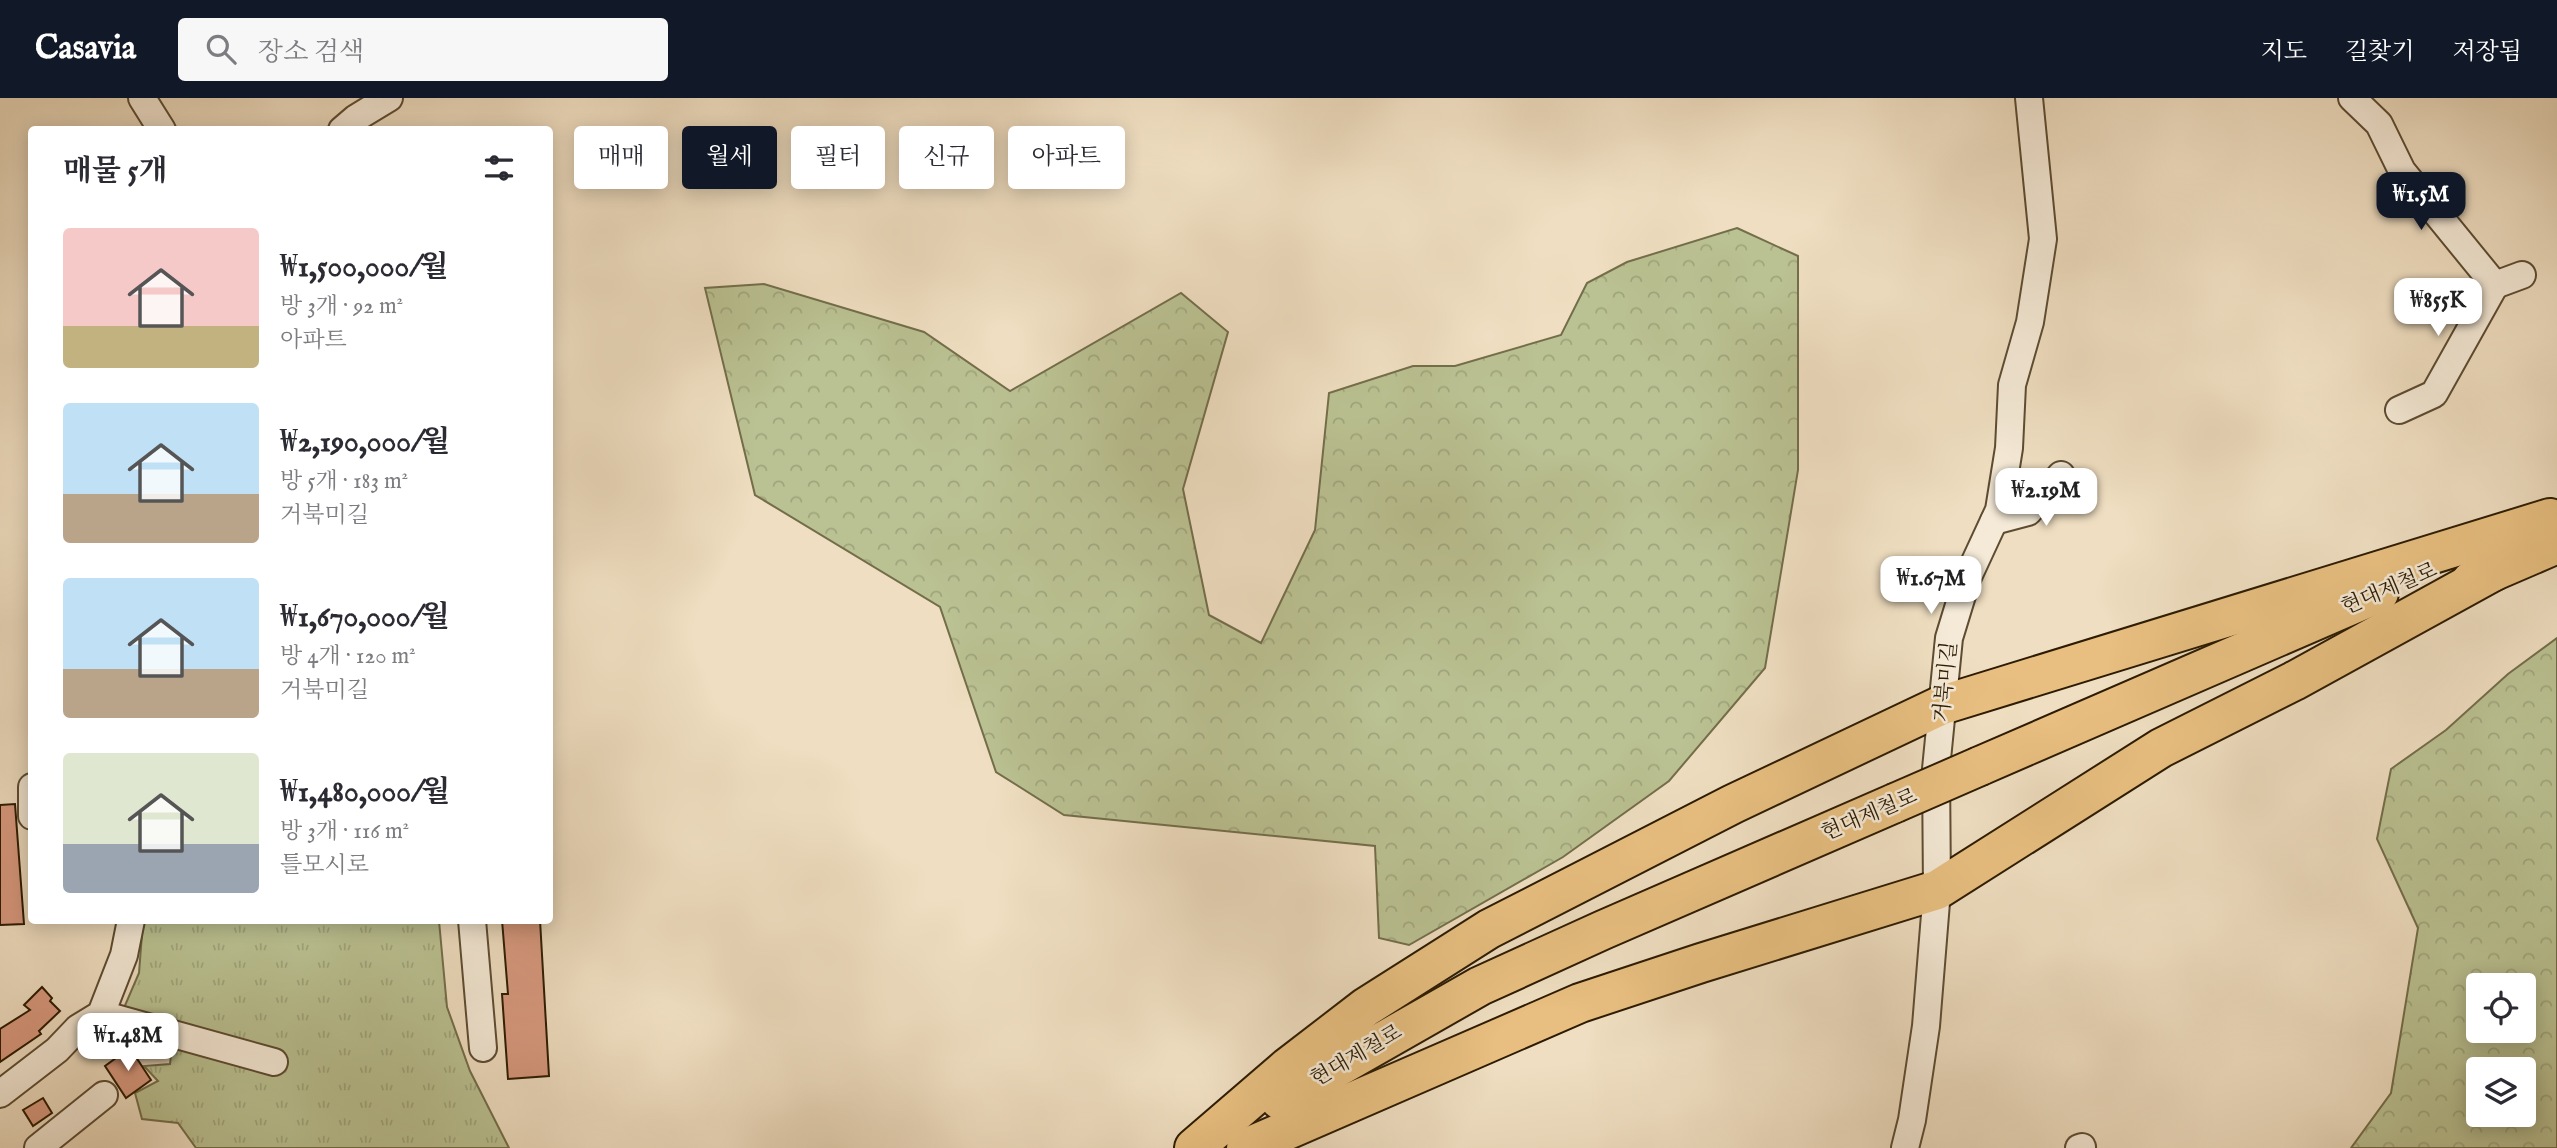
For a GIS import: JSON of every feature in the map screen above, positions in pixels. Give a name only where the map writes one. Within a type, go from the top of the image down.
[{"type":"highway","points":[[1196,1148],[1288,1067],[1366,1007],[1489,929],[1733,804],[1942,705],[2555,526]]},
{"type":"highway","name":"현대제철로","points":[[1982,778],[2494,571],[2555,526]]},
{"type":"highway","name":"현대제철로","points":[[1228,1148],[1505,996],[1898,814],[2555,526]]},
{"type":"highway","points":[[1246,1148],[1580,1003],[1937,890],[2161,748],[2294,681],[2494,571]]},
{"type":"highway","name":"현대제철로","points":[[1196,1148],[1480,986],[1603,930],[1898,814]]},
{"type":"street","points":[[142,98],[160,126]]},
{"type":"street","points":[[347,126],[388,98]]},
{"type":"street","points":[[2352,98],[2379,124],[2402,171],[2495,285]]},
{"type":"street","name":"거북미길","points":[[1905,1148],[1912,1120],[1926,1026],[1937,890],[1936,769],[1949,638],[1967,579],[1999,510],[2009,448],[2012,385],[2030,322],[2043,239],[2030,100]]},
{"type":"street","points":[[2399,410],[2434,394],[2495,285],[2522,275]]},
{"type":"street","points":[[1994,521],[2028,512],[2061,475]]},
{"type":"street","points":[[0,1094],[57,1050],[78,1028],[101,1014],[124,955],[130,924]]},
{"type":"street","points":[[472,924],[483,1048]]},
{"type":"street","points":[[101,1014],[274,1062]]},
{"type":"street","points":[[38,1148],[104,1095]]},
{"type":"green space","points":[[1737,228],[1798,256],[1798,470],[1765,668],[1669,781],[1563,857],[1409,945],[1379,938],[1375,846],[1064,815],[996,772],[940,607],[755,495],[705,288],[764,284],[924,332],[1010,391],[1181,293],[1228,332],[1183,489],[1209,615],[1261,643],[1315,530],[1329,393],[1413,366],[1455,366],[1561,335],[1587,283],[1627,262]]},
{"type":"green space","points":[[2557,638],[2557,1148],[2351,1148],[2391,1093],[2418,928],[2377,839],[2391,769],[2446,730],[2508,674]]},
{"type":"green space","points":[[143,924],[439,924],[447,1007],[470,1071],[509,1148],[196,1148],[178,1123],[142,1119],[135,1093],[158,1081],[144,1066],[170,1064],[172,1046],[120,1017],[139,973]]},
{"type":"building","points":[[15,804],[24,924],[0,925],[0,805]]},
{"type":"building","points":[[502,924],[540,924],[549,1076],[508,1079],[502,994],[508,994]]},
{"type":"building","points":[[42,987],[60,1011],[39,1031],[41,1034],[0,1062],[0,1029],[30,1010],[24,1005]]},
{"type":"building","points":[[130,1048],[151,1080],[126,1098],[105,1066]]},
{"type":"building","points":[[43,1098],[52,1113],[33,1126],[23,1110]]}]
